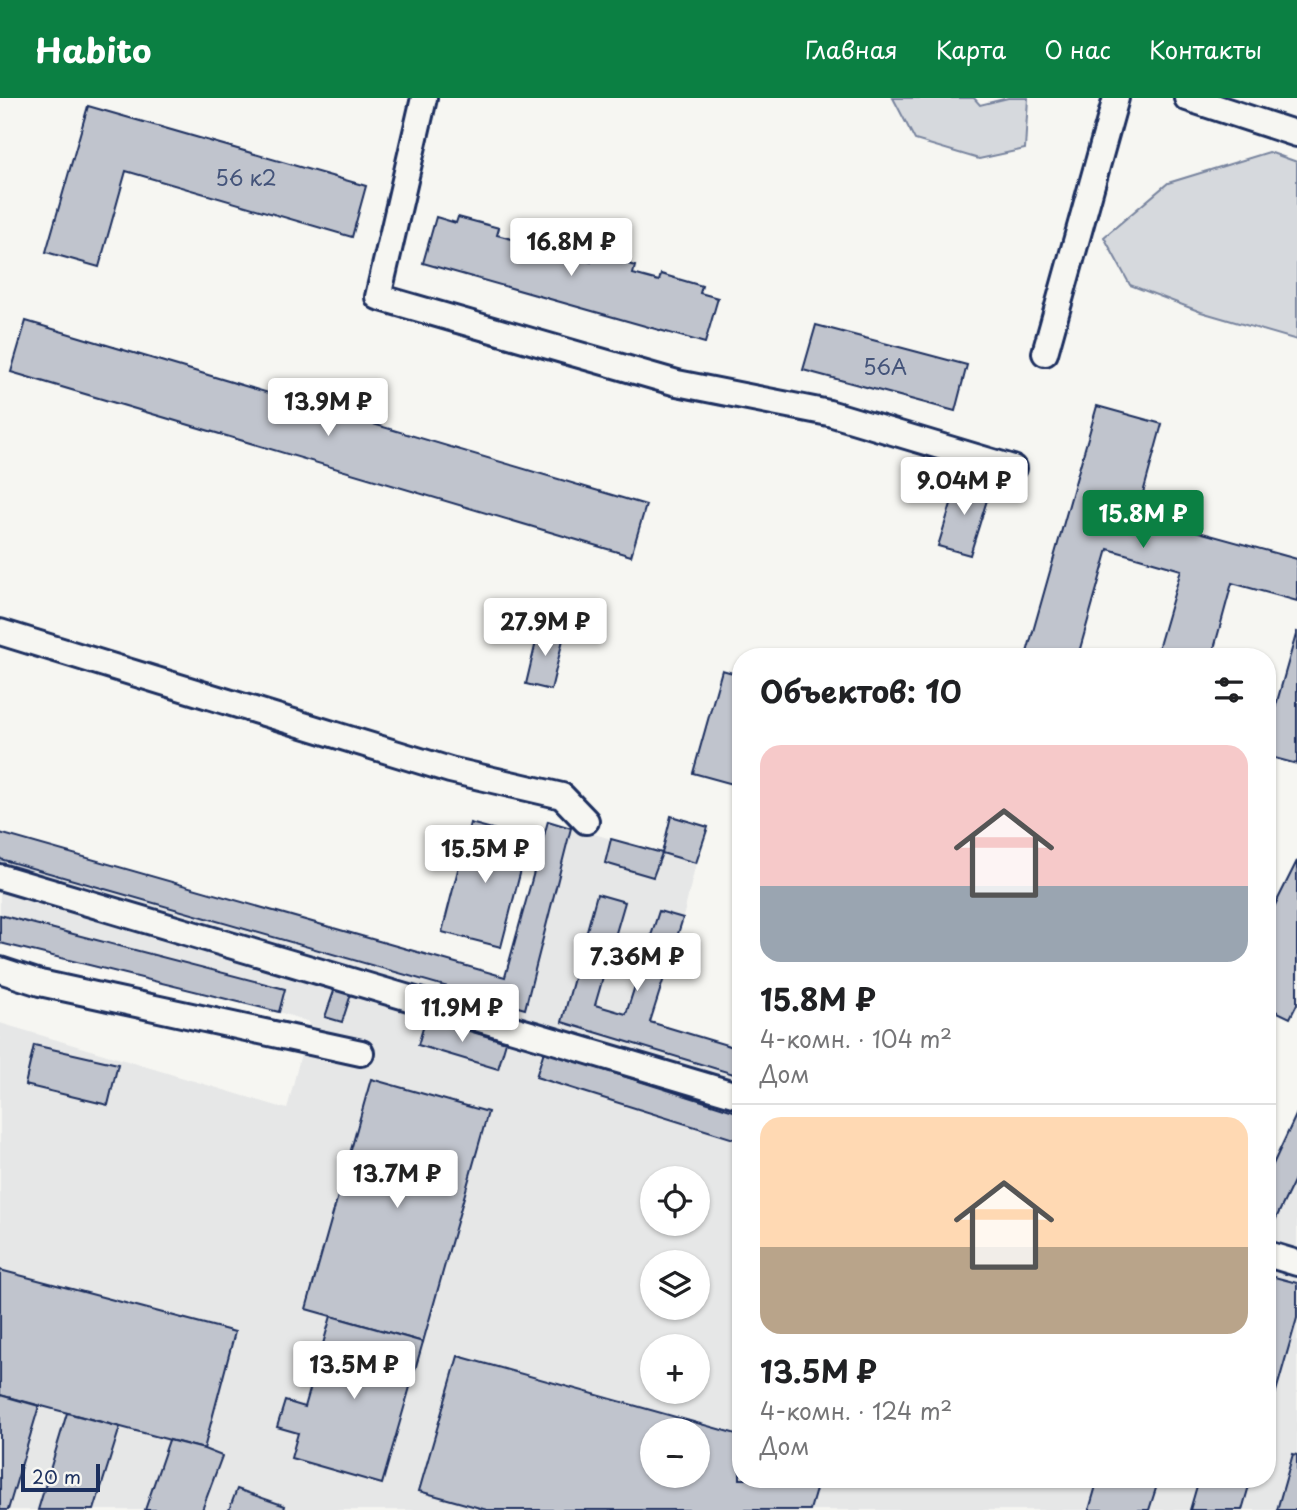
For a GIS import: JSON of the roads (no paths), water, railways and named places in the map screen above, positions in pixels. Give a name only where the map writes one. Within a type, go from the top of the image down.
[{"type":"street","points":[[424,98],[378,297],[677,383],[829,413],[1013,468]]},
{"type":"street","points":[[1045,353],[1116,98]]},
{"type":"street","points":[[1186,98],[1229,104],[1297,134]]},
{"type":"street","points":[[0,632],[450,770],[562,796],[586,821]]},
{"type":"street","points":[[0,877],[732,1094]]},
{"type":"street","points":[[0,970],[40,983],[361,1053]]},
{"type":"street","points":[[1276,1257],[1297,1263]]}]
